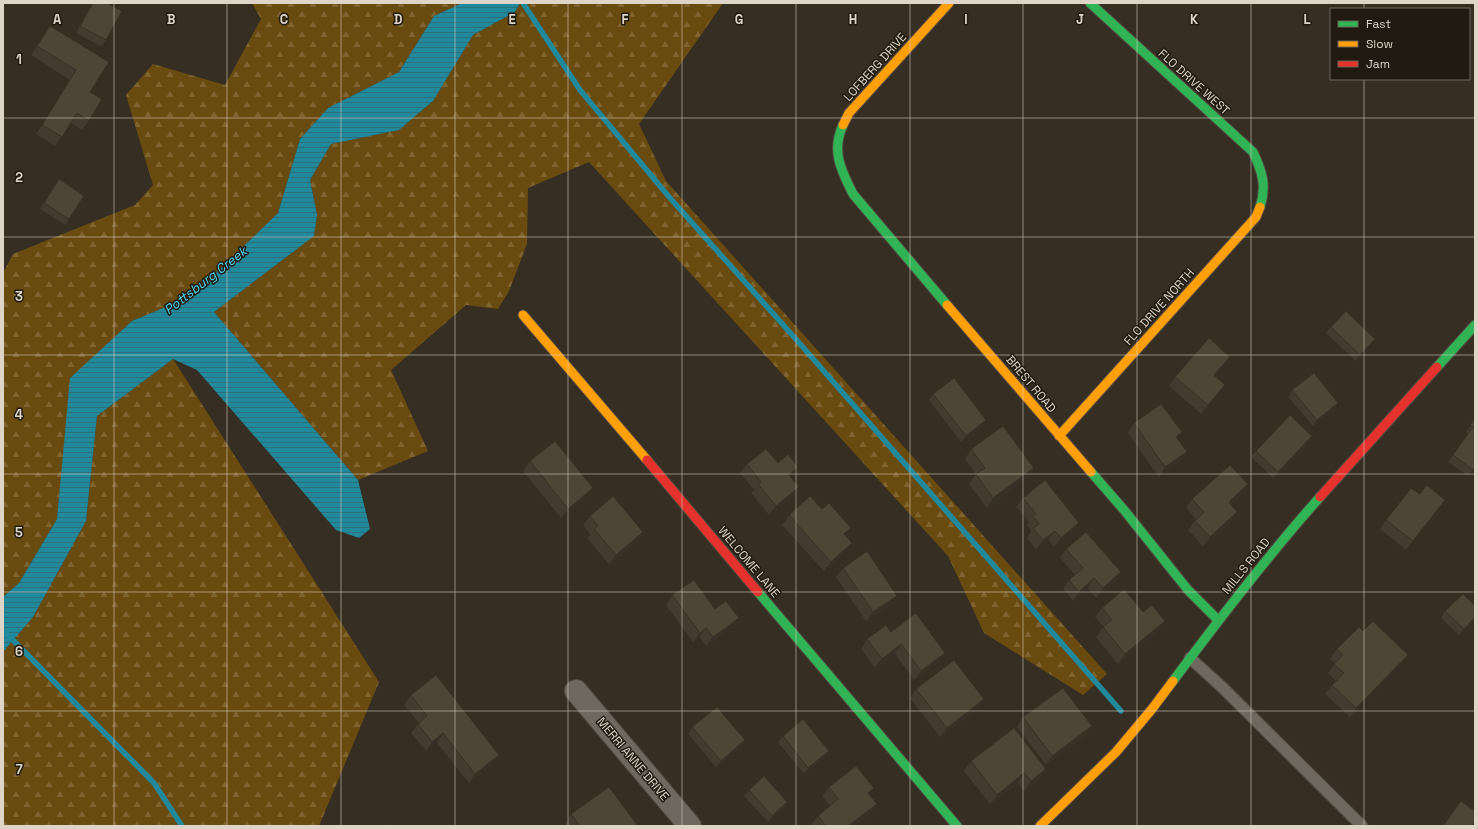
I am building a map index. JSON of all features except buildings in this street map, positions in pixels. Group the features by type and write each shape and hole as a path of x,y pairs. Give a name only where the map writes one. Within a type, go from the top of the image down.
{"street":[{"name":"LOFBERG DRIVE","path":"837,157 838,136 849,113 949,3"},
{"name":"FLO DRIVE WEST","path":"1090,3 1253,152 1262,170 1264,188"},
{"name":"BREST ROAD","path":"837,157 843,175 853,194 1124,510 1188,590 1218,620"},
{"name":"FLO DRIVE NORTH","path":"1059,436 1256,217 1262,204 1264,188"},
{"name":"WELCOME LANE","path":"524,314 957,826"},
{"name":"MILLS ROAD","path":"1040,826 1116,752 1152,709 1218,620 1294,526 1475,325"},
{"name":"MERRI ANNE DRIVE","path":"576,691 690,826"}],"lane":[{"path":"1190,658 1223,688 1362,826"}],"green space":[{"path":"252,3 462,3 434,16 399,72 328,108 300,139 278,213 192,296 132,321 71,378 57,519 19,583 3,597 3,273 13,254 135,205 153,185 126,95 153,64 225,85 261,19"},
{"path":"520,3 723,3 639,124 666,181 1107,674 1083,695 984,633 948,556 589,162 528,188 527,244 509,291 498,309 466,305 391,370 428,451 358,480 214,312 314,236 317,215 310,180 331,144 399,130 433,101 473,35 515,12"},
{"path":"173,359 379,682 319,826 3,826 3,652 33,617 86,521 97,416"}],"water":[{"path":"462,3 520,3 515,12 473,35 433,101 399,130 331,144 310,180 317,215 314,236 214,312 358,480 370,529 359,538 336,530 197,370 173,359 97,416 86,521 33,617 3,652 3,597 19,583 57,519 70,378 132,321 192,296 278,213 300,139 328,108 399,72 434,16"}],"waterway":[{"path":"523,3 580,90 670,198 794,337 1121,711"},
{"path":"3,630 154,783 182,826"}],"traffic: fast":[{"path":"1090,3 1253,152 1261,172 1263,185 1260,207"},
{"path":"843,125 839,134 839,160 853,194 947,305"},
{"path":"1437,367 1475,325"},
{"path":"1091,472 1124,510 1188,590 1218,620"},
{"path":"1173,681 1245,587 1320,497"},
{"path":"758,592 957,826"}],"traffic: slow":[{"path":"843,125 849,113 949,3"},
{"path":"1059,436 1256,217 1260,207"},
{"path":"947,305 1091,472"},
{"path":"523,315 647,460"},
{"path":"1040,826 1116,752 1173,681"}],"traffic: jam":[{"path":"1320,497 1437,367"},
{"path":"647,460 758,592"}],"water label":[{"name":"Pottsburg Creek","path":"205,280"}]}
